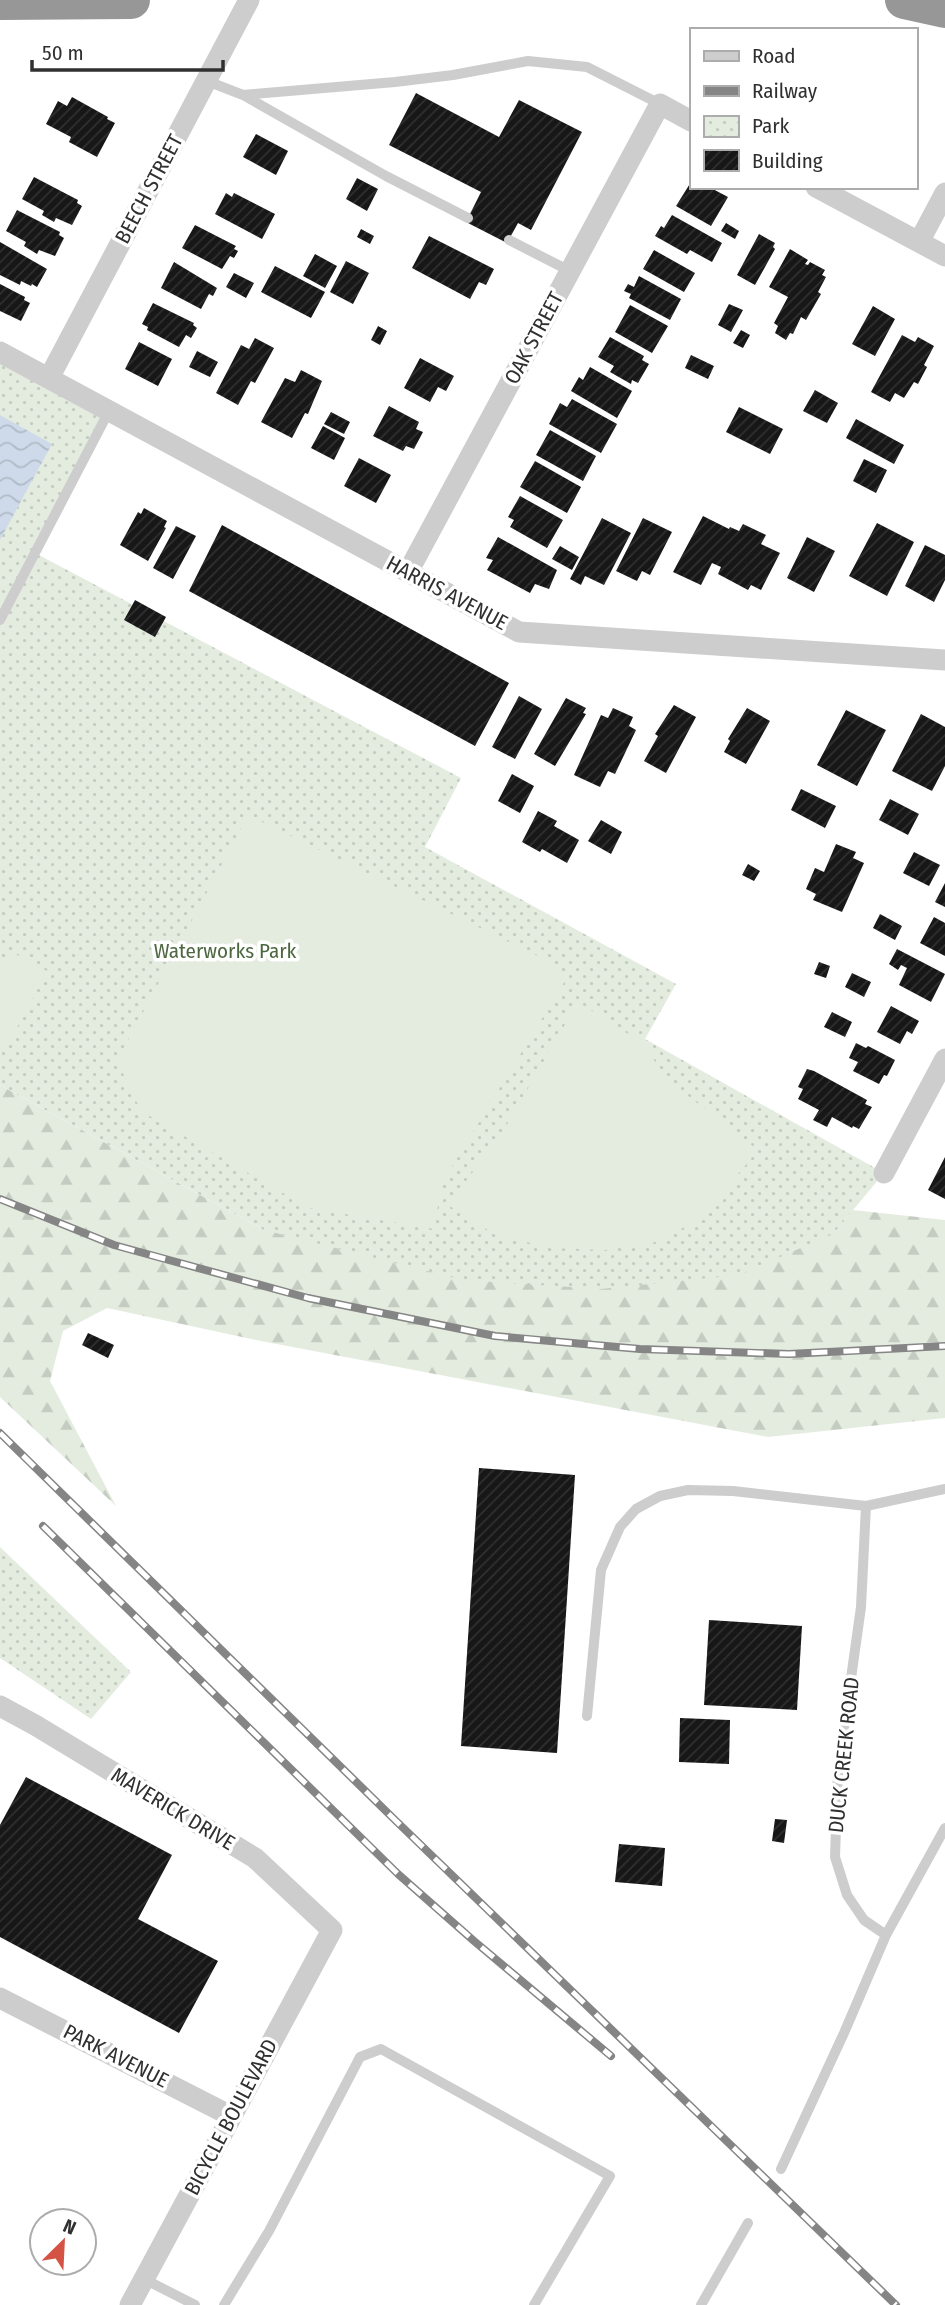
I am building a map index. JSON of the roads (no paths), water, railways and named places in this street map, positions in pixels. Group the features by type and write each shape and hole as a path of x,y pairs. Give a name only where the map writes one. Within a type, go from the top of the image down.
{"highway":[{"path":"0,1 131,0"},
{"path":"904,0 945,9"}],"street":[{"name":"BEECH STREET","path":"49,378 249,0"},
{"path":"660,104 690,120"},
{"name":"OAK STREET","path":"408,572 660,104"},
{"path":"820,189 945,256"},
{"path":"919,242 945,193"},
{"name":"HARRIS AVENUE","path":"0,352 519,632 945,660"},
{"path":"884,1173 945,1059"},
{"name":"MAVERICK DRIVE","path":"0,1706 255,1858 332,1930"},
{"name":"BICYCLE BOULEVARD","path":"130,2305 332,1930"},
{"name":"PARK AVENUE","path":"0,1998 231,2116"}],"lane":[{"path":"243,95 396,82 528,61 587,67 660,104"},
{"path":"206,81 243,95 386,176 468,218"},
{"path":"509,240 570,271"},
{"path":"0,620 109,411"},
{"path":"587,1716 601,1570 620,1527 636,1509 660,1496 688,1490 733,1491 866,1506 945,1489"},
{"name":"DUCK CREEK ROAD","path":"866,1506 860,1607 838,1771 835,1857 846,1895 864,1920 886,1935"},
{"path":"781,2169 886,1935 945,1828"},
{"path":"224,2305 269,2231 360,2057 381,2049 610,2176 534,2305"},
{"path":"701,2305 748,2223"},
{"path":"144,2279 194,2305"}],"water":[{"path":"0,415 52,444 0,540"}],"railway":[{"path":"0,1199 114,1245 308,1298 495,1336 640,1349 789,1354 945,1346"},
{"path":"0,1433 896,2305"},
{"path":"43,1526 398,1874 611,2056"}],"park label":[{"name":"Waterworks Park","path":"225,951"}]}
